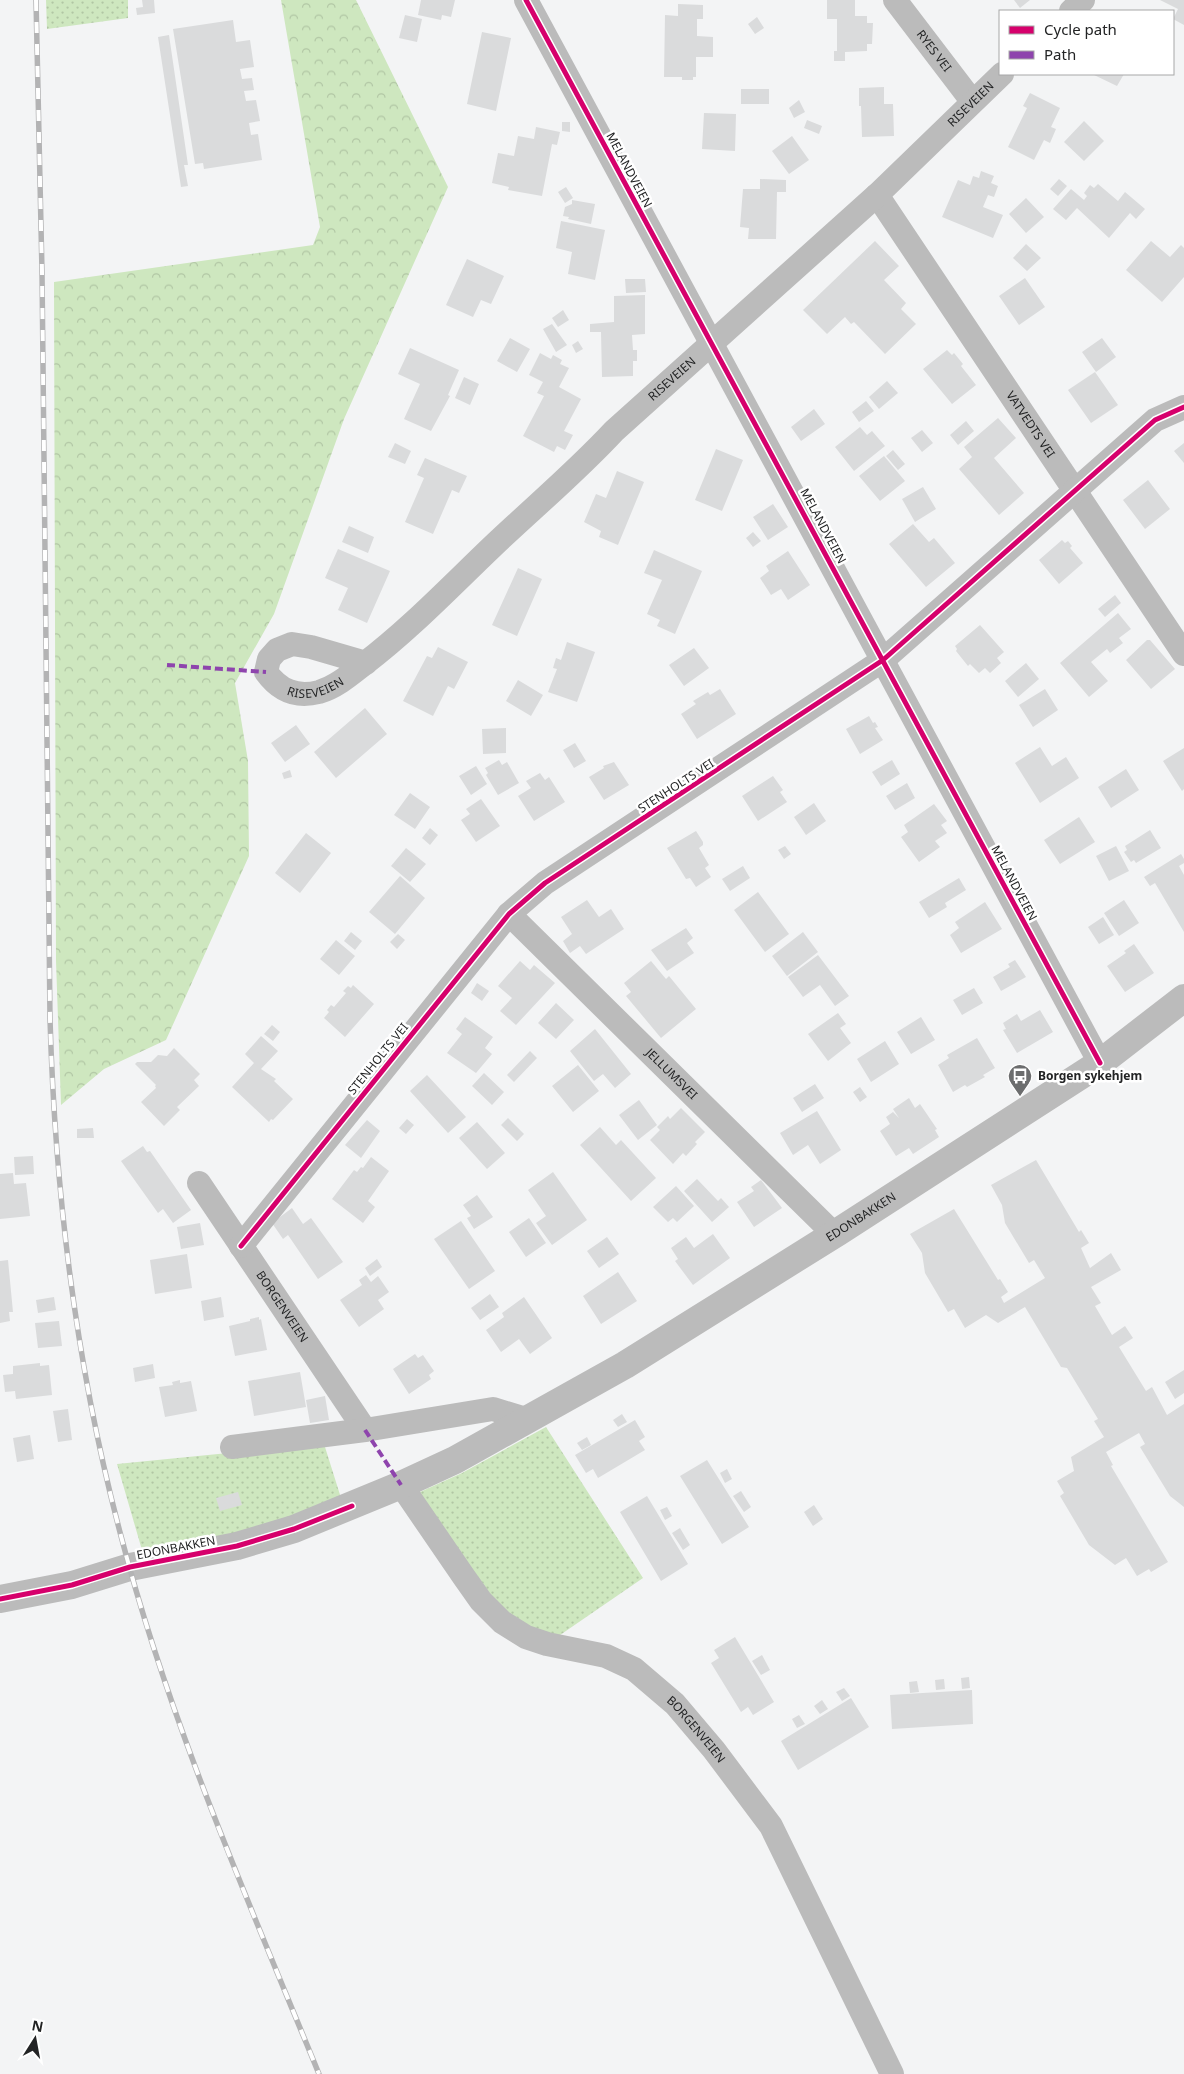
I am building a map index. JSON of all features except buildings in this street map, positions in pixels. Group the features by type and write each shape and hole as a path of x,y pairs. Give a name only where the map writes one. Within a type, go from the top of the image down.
{"street":[{"name":"MELANDVEIEN","path":"526,0 713,343 1100,1063"},
{"name":"RYES VEI","path":"895,0 972,101"},
{"path":"1072,10 1083,0"},
{"name":"RISEVEIEN","path":"366,663 425,612 529,511 587,460 614,431 877,195 1001,75"},
{"name":"VATVEDTS VEI","path":"877,195 1184,654"},
{"name":"STENHOLTS VEI","path":"241,1246 509,914 545,883 883,660 1076,492 1155,420 1184,408"},
{"name":"JELLUMSVEI","path":"509,914 834,1234"},
{"name":"EDONBAKKEN","path":"0,1599 72,1585 130,1567 237,1546 294,1529 401,1485 455,1460 625,1365 834,1234 1100,1063 1184,998"},
{"name":"BORGENVEIEN","path":"199,1182 365,1430"},
{"path":"232,1446 365,1430 493,1409 529,1420"},
{"name":"BORGENVEIEN","path":"401,1485 481,1601 502,1622 526,1637 548,1644 606,1656 634,1669 675,1704 714,1750 770,1826 892,2074"}],"green space":[{"path":"46,0 128,0 128,18 47,29"},
{"path":"281,0 356,0 448,187 344,419 274,614 235,683 248,761 249,856 166,1040 104,1069 61,1105 56,961 54,282 313,245 320,227"},
{"path":"546,1427 643,1578 547,1644 526,1637 409,1497 462,1473"},
{"path":"308,1445 325,1447 341,1498 264,1526 144,1557 117,1464"}],"railway":[{"path":"36,0 42,272 50,1019 57,1149 70,1279 80,1344 105,1472 140,1605 162,1673 211,1808 319,2074"}],"marked path":[{"path":"167,665 266,672"},
{"path":"365,1430 401,1485"}],"cycle path":[{"path":"526,0 1100,1063"},
{"path":"241,1246 509,914 545,883 883,660 1155,420 1184,407"},
{"path":"0,1599 72,1585 130,1567 237,1546 294,1529 352,1506"}],"place":[{"name":"Borgen sykehjem","path":"1020,1097"}]}
